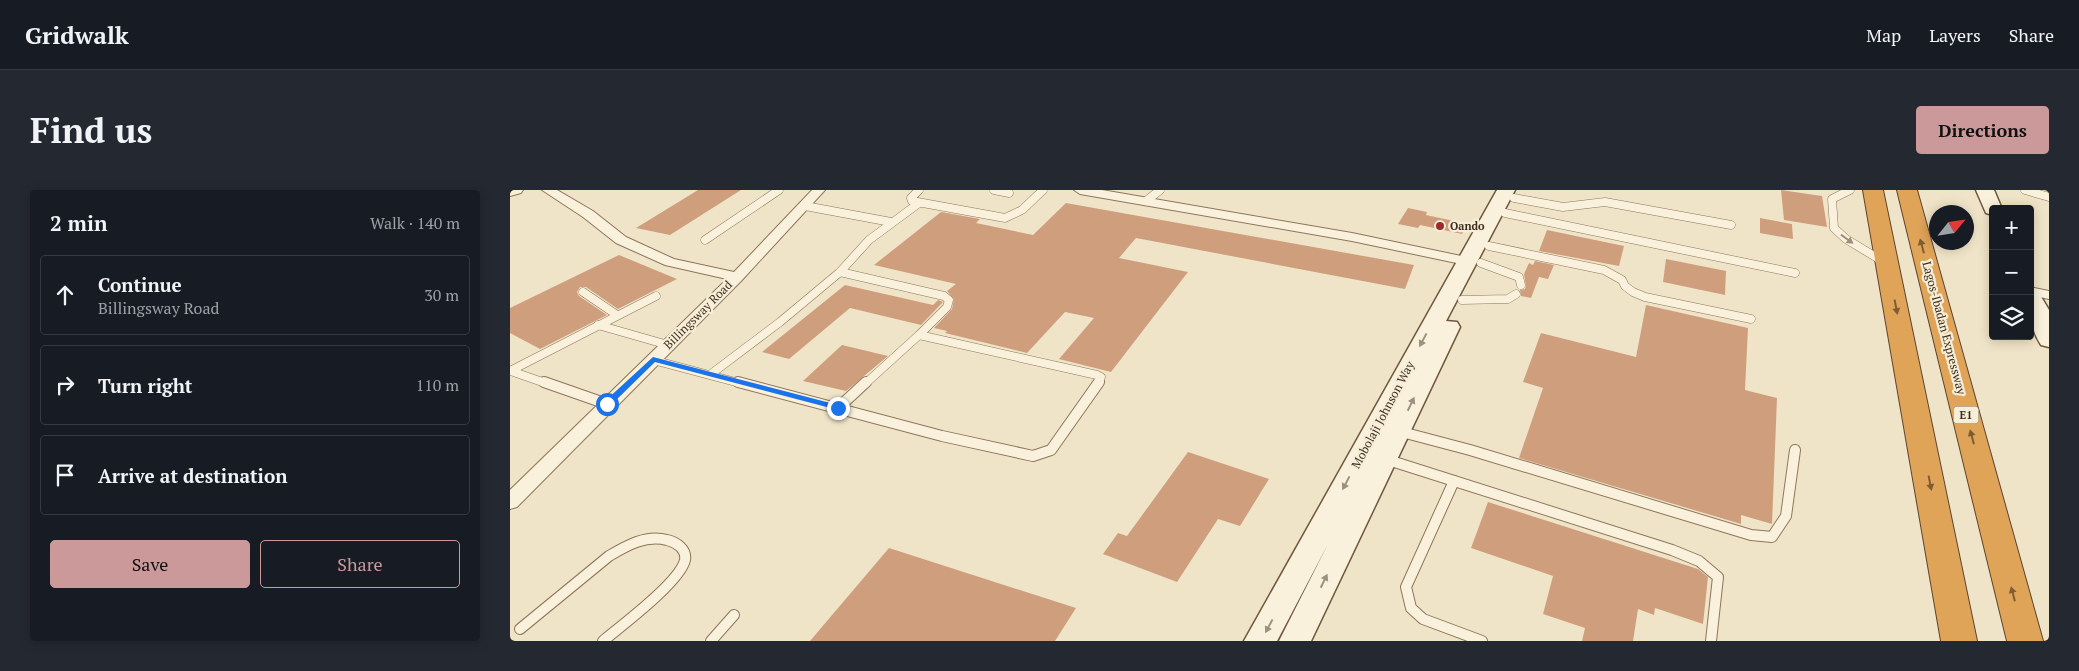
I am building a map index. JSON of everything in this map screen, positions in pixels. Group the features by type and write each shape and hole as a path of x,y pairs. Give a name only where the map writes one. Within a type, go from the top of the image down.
{"highway":[{"path":"1873,190 1959,641"},
{"name":"Lagos-Ibadan Expressway","path":"1906,190 2025,641"}],"street":[{"path":"510,192 517,190"},
{"path":"548,190 588,214 621,240 670,262 736,277"},
{"name":"Billingsway Road","path":"510,502 736,277 819,190"},
{"path":"1080,190 1352,237 1479,256"},
{"path":"1985,190 1991,205"},
{"name":"Mobolaji Johnson Way","path":"1260,641 1511,198"},
{"name":"Mobolaji Johnson Way","path":"1295,641 1462,300 1479,256"},
{"path":"2039,299 2049,340"}],"lane":[{"path":"705,240 779,190"},
{"path":"918,190 911,198 912,201 1005,218 1022,210 1043,190"},
{"path":"994,190 1009,193"},
{"path":"1146,201 1160,190"},
{"path":"1850,190 1832,199 1834,228 1846,239 1888,264"},
{"path":"2025,190 2049,197"},
{"path":"1511,198 1563,207 1605,202 1731,225"},
{"path":"1511,198 1795,273"},
{"path":"711,374 780,322 840,272 869,240 919,203"},
{"path":"805,206 891,222"},
{"path":"1479,256 1519,277 1521,285"},
{"path":"1479,256 1604,270 1622,280 1625,286 1633,292 1645,297 1751,320"},
{"path":"838,408 948,307 949,300 944,296 840,272"},
{"path":"583,292 617,315"},
{"path":"1462,300 1508,298 1516,294"},
{"path":"511,370 656,296"},
{"path":"598,325 668,345"},
{"path":"653,360 942,436 1033,456 1051,450 1101,380 1101,377 1097,375 919,335"},
{"path":"511,370 607,404"},
{"path":"1397,431 1470,450 1751,535 1772,537 1786,516 1794,450"},
{"path":"1384,458 1684,553 1702,562 1718,577 1711,641"},
{"path":"1454,481 1406,587 1411,608 1423,619 1482,641"},
{"path":"520,629 608,556 624,546 641,540 662,537 680,547 685,554 684,563 676,575 603,641"},
{"path":"711,641 734,615"}],"building":[{"path":"698,190 741,190 670,235 636,228"},
{"path":"1781,190 1822,196 1827,227 1784,220"},
{"path":"1066,203 1414,265 1405,289 1136,238 1119,258 1188,272 1111,372 1059,359 1094,318 1065,312 1027,353 945,333 947,331 934,328 952,309 954,299 947,291 956,284 874,265 941,212 980,219 976,223 1033,235"},
{"path":"1408,208 1427,212 1426,215 1468,224 1462,234 1420,225 1418,228 1398,224"},
{"path":"1760,218 1792,224 1793,239 1760,233"},
{"path":"1547,230 1624,246 1619,266 1539,251"},
{"path":"619,255 677,279 618,309 586,287 580,287 577,292 579,296 607,315 540,349 510,333 510,308"},
{"path":"1666,259 1726,271 1725,295 1663,282"},
{"path":"1535,261 1554,265 1548,279 1539,277 1531,298 1521,296 1520,290 1525,289 1526,286 1524,274 1529,263 1533,265"},
{"path":"845,285 933,305 938,300 943,302 921,325 850,308 789,359 762,352"},
{"path":"1646,305 1748,328 1745,390 1777,398 1772,524 1741,515 1741,524 1519,458 1543,388 1523,382 1541,333 1636,357"},
{"path":"842,345 888,356 846,391 803,381"},
{"path":"1188,452 1269,479 1240,526 1218,519 1177,582 1103,554 1118,533 1127,536"},
{"path":"1488,502 1698,569 1708,577 1703,624 1655,608 1654,615 1638,609 1633,641 1582,641 1585,628 1543,614 1553,576 1471,548"},
{"path":"889,548 1076,608 1055,641 810,641"}],"place":[{"name":"Oando","path":"1440,226"}],"route":[{"path":"607,404 653,360 838,408"}]}
